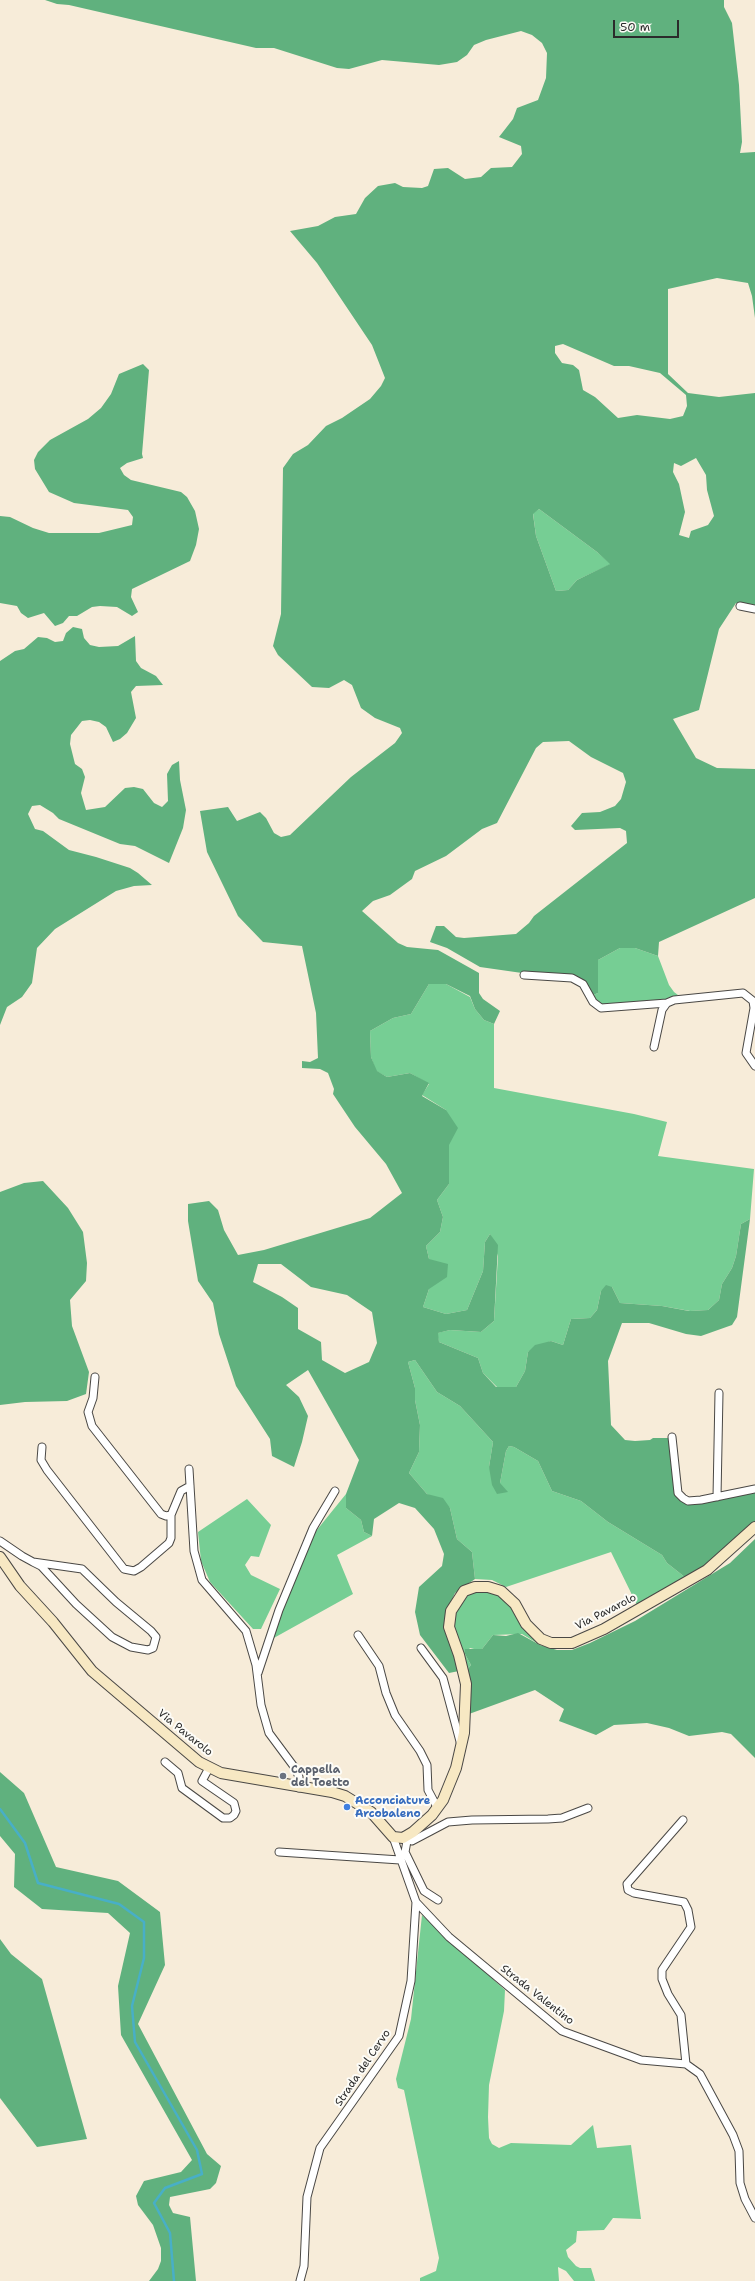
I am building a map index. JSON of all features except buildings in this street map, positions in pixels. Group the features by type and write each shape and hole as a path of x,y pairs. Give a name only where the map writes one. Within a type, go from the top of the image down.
{"street":[{"path":"740,606 755,609"},
{"path":"524,975 572,978 583,984 593,1002 601,1008 667,1003 674,1000 734,992 743,993 753,1001 754,1008 746,1053 755,1066"},
{"path":"654,1047 662,1010 667,1003"},
{"path":"95,1377 93,1398 88,1412 92,1426 161,1514 166,1516 171,1515"},
{"path":"717,1497 719,1393"},
{"path":"672,1437 678,1493 688,1501 755,1489"},
{"path":"42,1447 41,1460 47,1470 124,1569 134,1571 141,1567 169,1543 171,1538 171,1515 181,1492 190,1486"},
{"path":"189,1469 194,1551 202,1580 246,1631 257,1675 261,1705 269,1732 295,1768 299,1777 299,1788"},
{"path":"257,1675 279,1610 313,1528 335,1490"},
{"name":"Via Pavarolo","path":"0,1557 20,1586 53,1622 92,1671 209,1768 221,1773 299,1788 332,1792 360,1804 401,1839 413,1832 432,1815 443,1800 456,1768 464,1733 466,1684 459,1655 449,1627 451,1611 464,1592 475,1587 488,1587 501,1591 515,1604 526,1624 541,1639 551,1643 572,1643 604,1629 707,1570 755,1527"},
{"path":"0,1541 33,1562 41,1566 76,1604 112,1637 131,1647 148,1650 153,1648 156,1637 151,1631 116,1602 82,1569 33,1562"},
{"path":"358,1635 378,1666 386,1693 395,1714 420,1751 427,1765 428,1790 437,1807"},
{"path":"421,1648 443,1678 461,1747"},
{"path":"165,1762 178,1773 182,1788 222,1818 230,1818 235,1813 234,1803 202,1782 209,1768"},
{"path":"438,1900 424,1891 405,1852 401,1839 412,1841 448,1822 562,1818 588,1808"},
{"path":"682,1820 627,1884 628,1890 634,1893 684,1902 688,1910 691,1927 662,1970 664,1984 680,2015 686,2064 700,2074 733,2134 740,2151 740,2183 745,2199 755,2218"},
{"name":"Strada del Cervo","path":"300,2281 304,2266 307,2197 320,2148 399,2036 411,1981 416,1902 400,1860 401,1839"},
{"path":"279,1852 400,1860"},
{"name":"Strada Valentino","path":"416,1902 449,1936 562,2031 642,2060 686,2064"}],"green space":[{"path":"45,0 724,0 724,7 732,23 739,85 742,142 740,153 755,152 755,318 752,296 748,283 717,278 668,289 668,374 688,393 719,397 755,393 755,605 736,603 719,629 699,710 673,719 696,758 717,768 755,769 755,898 659,942 658,956 635,948 620,948 598,960 598,993 593,995 585,982 480,967 447,948 430,942 436,926 444,926 456,937 464,938 516,934 529,923 534,916 627,843 626,831 620,828 575,830 571,826 582,813 600,812 615,806 621,799 626,782 623,773 591,757 569,741 543,742 536,748 497,823 482,829 446,856 415,871 412,879 390,895 373,901 362,911 398,943 407,947 438,950 479,973 479,993 483,999 500,1011 494,1024 484,1020 475,1009 470,996 446,984 429,984 411,1014 393,1018 370,1031 371,1057 377,1071 387,1077 410,1073 429,1083 422,1096 446,1110 458,1128 449,1145 449,1184 437,1200 443,1217 440,1232 426,1246 429,1259 448,1264 447,1277 429,1289 423,1307 446,1314 467,1310 483,1271 485,1242 490,1234 498,1245 494,1321 481,1332 450,1330 438,1333 439,1342 478,1358 483,1373 496,1387 516,1387 525,1371 528,1352 535,1345 551,1341 563,1345 571,1319 590,1318 597,1310 601,1291 606,1285 612,1287 620,1303 662,1306 689,1311 708,1310 719,1300 722,1284 732,1268 736,1256 741,1224 750,1219 737,1317 732,1325 701,1336 686,1334 649,1323 622,1323 608,1361 611,1425 625,1440 635,1441 650,1440 653,1438 670,1438 681,1500 755,1492 755,1522 707,1566 686,1578 667,1563 662,1555 608,1522 581,1501 552,1491 538,1461 514,1447 509,1446 506,1451 500,1483 508,1492 497,1494 492,1485 489,1467 493,1442 460,1406 437,1392 415,1360 408,1362 415,1388 415,1400 420,1425 419,1452 409,1473 427,1494 443,1498 450,1508 457,1539 472,1552 475,1579 455,1593 447,1610 459,1671 449,1673 420,1635 415,1612 419,1587 442,1566 444,1554 434,1529 415,1508 399,1503 374,1519 372,1536 364,1532 361,1520 346,1508 346,1494 359,1460 308,1370 286,1385 299,1397 308,1416 294,1467 272,1456 270,1439 236,1386 219,1334 213,1303 198,1281 188,1221 188,1204 209,1201 218,1210 224,1230 238,1255 264,1250 370,1218 402,1193 386,1164 355,1127 333,1094 334,1089 328,1073 320,1069 302,1068 302,1061 310,1062 318,1058 316,1013 302,946 263,942 238,916 207,852 200,811 228,807 237,821 260,812 266,818 274,833 281,837 290,835 351,777 395,743 402,733 400,728 375,718 361,708 352,685 344,680 329,688 312,687 278,655 273,646 281,614 283,468 293,454 308,445 326,426 342,418 370,399 381,386 385,378 372,345 317,263 290,231 318,226 335,217 356,214 365,198 378,186 395,183 403,187 422,188 428,186 434,169 448,168 465,179 481,177 491,168 512,167 522,154 521,146 499,137 513,119 517,108 538,100 546,78 547,53 542,43 532,35 521,31 486,40 474,45 467,55 457,62 439,65 382,60 349,69 337,68 274,48 256,48 69,5 57,4","holes":["563,344 614,366 629,366 660,373 686,395 687,406 683,416 670,419 637,415 618,418 595,397 583,390 579,370 573,365 562,363 555,353 555,346","696,458 706,475 707,490 714,516 708,525 691,531 689,538 679,535 685,512 679,484 673,472 674,463 681,466","539,509 597,552 610,564 577,580 568,590 556,591 536,536 533,514","258,1264 281,1264 311,1287 347,1295 372,1312 377,1343 369,1362 345,1373 322,1360 321,1342 298,1329 298,1308 282,1297 253,1282"]},
{"path":"143,364 149,370 142,454 143,458 127,463 120,468 124,475 131,480 181,492 187,497 195,511 199,529 196,545 190,561 132,589 131,597 138,612 132,616 117,607 100,606 92,607 77,616 69,616 63,623 55,626 44,613 28,618 21,613 17,606 0,603 0,516 10,517 33,528 49,533 99,533 132,525 133,517 128,510 74,503 49,492 35,469 34,460 38,452 50,440 88,419 101,408 111,394 119,374"},
{"path":"539,509 611,564 577,580 568,590 556,591 536,536 533,513"},
{"path":"73,627 82,629 84,638 90,645 99,647 118,646 135,636 136,661 141,668 156,676 163,685 136,686 131,692 136,718 127,733 120,739 113,742 106,727 99,722 90,720 82,721 71,735 70,744 75,764 82,769 85,777 81,793 86,810 105,807 125,788 134,787 143,789 154,803 162,807 168,801 167,774 172,765 179,761 180,780 186,810 183,828 169,863 135,846 120,844 59,819 53,813 40,805 32,806 28,814 35,829 43,831 69,850 130,868 152,885 134,886 116,891 55,929 37,948 32,983 22,997 7,1007 0,1025 0,661 15,651 24,649 38,637 47,638 55,642 63,641 66,633"},
{"path":"620,948 635,948 658,956 669,985 678,995 667,1000 603,1005 596,1000 593,995 598,993 598,960"},
{"path":"429,984 446,984 470,997 475,1009 484,1020 494,1024 494,1088 634,1114 667,1122 658,1156 754,1169 750,1219 741,1224 736,1256 732,1268 722,1284 719,1300 708,1310 690,1311 662,1306 620,1303 612,1287 601,1291 597,1310 590,1318 571,1319 563,1345 551,1341 528,1352 525,1371 516,1387 497,1387 483,1373 478,1358 439,1342 437,1333 450,1330 481,1332 494,1321 498,1256 490,1234 485,1242 483,1271 467,1310 446,1314 423,1307 429,1289 429,1259 426,1246 440,1232 443,1217 437,1200 449,1184 446,1110 422,1095 429,1084 410,1073 387,1077 376,1071 371,1057 370,1031 393,1018 411,1014"},
{"path":"43,1181 68,1208 83,1232 87,1263 86,1281 70,1300 72,1326 89,1372 86,1394 67,1401 25,1402 0,1405 0,1192 24,1183"},
{"path":"415,1360 437,1392 460,1406 493,1442 489,1467 500,1483 506,1451 509,1446 514,1447 538,1461 552,1491 581,1501 608,1522 662,1555 667,1563 686,1578 637,1605 611,1552 506,1587 492,1580 475,1579 472,1552 457,1539 450,1508 427,1494 409,1473 419,1452 420,1425 415,1400 415,1388 408,1362"},
{"path":"346,1494 346,1508 361,1520 364,1532 372,1536 337,1555 353,1594 272,1639 281,1610 312,1536"},
{"path":"247,1499 271,1525 259,1557 251,1556 245,1565 251,1575 280,1589 261,1629 253,1629 210,1582 201,1561 198,1532"},
{"path":"755,1539 755,1758 731,1734 722,1732 689,1736 669,1728 647,1723 614,1725 596,1735 559,1721 564,1709 535,1690 469,1714 467,1670 471,1665 465,1654 465,1649 482,1649 493,1635 506,1636 518,1633 540,1645 557,1650 572,1650 635,1621 730,1563"},
{"path":"475,1590 500,1593 541,1642 540,1645 522,1634 493,1635 482,1649 478,1650 470,1648 465,1654 471,1665 467,1670 452,1627 453,1612 465,1594"},
{"path":"0,1772 24,1793 56,1867 118,1881 160,1912 165,1965 138,2024 207,2154 221,2166 216,2183 210,2189 170,2197 169,2205 173,2213 190,2217 196,2281 149,2281 158,2269 161,2261 161,2248 153,2225 138,2205 136,2196 144,2181 181,2172 192,2160 121,2035 118,1986 130,1933 108,1913 42,1909 14,1887 15,1854 0,1836"},
{"path":"422,1915 505,1990 504,2011 489,2085 489,2138 492,2144 499,2148 511,2143 571,2145 593,2125 597,2148 631,2145 641,2219 613,2218 604,2230 577,2231 576,2242 566,2250 568,2257 576,2266 580,2268 591,2268 595,2281 574,2281 566,2271 558,2267 559,2281 420,2281 420,2278 436,2271 439,2258 404,2090 398,2088 396,2079 411,2019"},
{"path":"0,1939 11,1954 42,1979 87,2139 37,2147 0,2098"}],"waterway":[{"path":"0,1809 25,1843 38,1883 119,1904 144,1922 144,1958 132,2006 135,2042 197,2150 202,2174 165,2188 154,2203 170,2233 174,2281"}],"place":[{"name":"Cappella del Toetto","path":"283,1776"},
{"name":"Acconciature Arcobaleno","path":"347,1807"}]}
